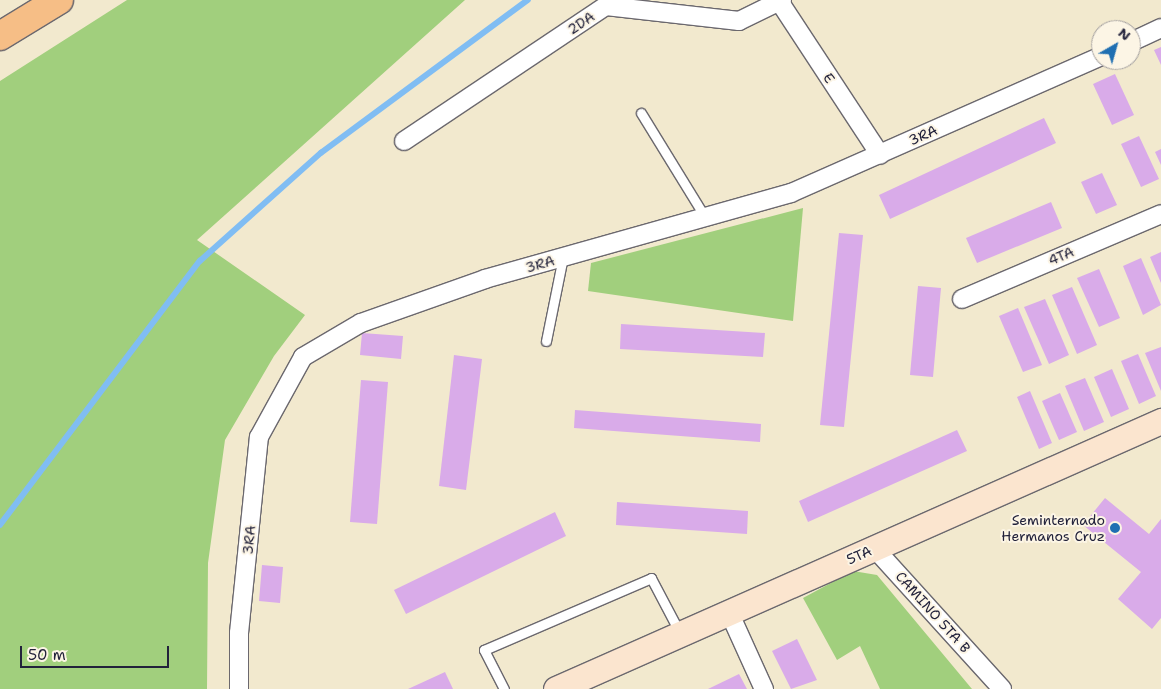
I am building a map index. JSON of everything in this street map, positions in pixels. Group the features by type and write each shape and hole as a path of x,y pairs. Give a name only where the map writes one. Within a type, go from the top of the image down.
{"main road":[{"path":"0,36 59,0"}],"street":[{"name":"2DA","path":"404,141 606,6 739,21 781,1"},
{"name":"E","path":"781,1 880,155"},
{"path":"1141,37 1161,28"},
{"name":"3RA","path":"239,689 239,633 259,438 303,357 361,323 563,257 791,193 1091,60"},
{"name":"4TA","path":"962,298 1161,214"},
{"name":"5TA","path":"556,689 1161,421"},
{"name":"CAMINO 5TA B","path":"857,556 877,551 1002,689"},
{"path":"729,612 764,689"}],"lane":[{"path":"642,113 705,217"},
{"path":"546,341 563,257"},
{"path":"504,689 484,650 651,578 681,634"}],"green space":[{"path":"127,0 465,0 197,240 305,315 274,356 225,440 208,563 207,689 0,689 0,81"},
{"path":"803,208 793,321 588,291 591,263"},
{"path":"853,571 877,575 972,689 880,689 860,646 837,660 803,598"}],"building":[{"path":"1161,47 1161,65 1154,50"},
{"path":"1115,74 1134,115 1112,125 1093,84"},
{"path":"1044,118 1056,143 890,219 879,195"},
{"path":"1139,136 1159,179 1141,187 1121,144"},
{"path":"1161,149 1161,165 1155,152"},
{"path":"1102,173 1117,205 1096,214 1081,182"},
{"path":"1051,202 1062,228 977,263 966,238"},
{"path":"839,233 863,235 844,427 820,425"},
{"path":"1161,252 1161,283 1150,257"},
{"path":"1141,258 1161,305 1143,315 1123,266"},
{"path":"1099,269 1120,318 1099,327 1077,278"},
{"path":"918,286 941,288 933,377 910,375"},
{"path":"1072,287 1097,345 1077,354 1052,295"},
{"path":"1045,299 1069,355 1049,364 1024,307"},
{"path":"1018,308 1042,365 1023,372 999,316"},
{"path":"621,324 765,333 763,357 620,349"},
{"path":"362,333 403,336 401,359 360,355"},
{"path":"1161,347 1161,391 1145,353"},
{"path":"1138,354 1156,396 1139,404 1121,361"},
{"path":"454,355 482,359 466,490 439,486"},
{"path":"1112,369 1129,409 1111,417 1094,377"},
{"path":"1085,378 1104,422 1084,431 1065,386"},
{"path":"361,380 388,382 377,524 350,522"},
{"path":"1030,391 1052,443 1039,449 1017,397"},
{"path":"1060,393 1077,432 1059,440 1042,401"},
{"path":"575,410 761,424 760,442 574,428"},
{"path":"957,430 967,451 808,522 799,501"},
{"path":"1105,498 1149,534 1161,519 1161,618 1152,629 1118,599 1141,572 1083,525"},
{"path":"617,502 748,511 747,534 616,525"},
{"path":"555,512 566,536 406,614 394,590"},
{"path":"262,565 283,567 280,603 259,601"},
{"path":"797,639 817,680 791,689 772,651"},
{"path":"445,672 453,689 408,689"},
{"path":"739,674 747,689 708,689"}],"waterway":[{"path":"0,525 200,261 321,153 528,0"}],"place":[{"name":"Seminternado Hermanos Cruz","path":"1115,528"}]}
